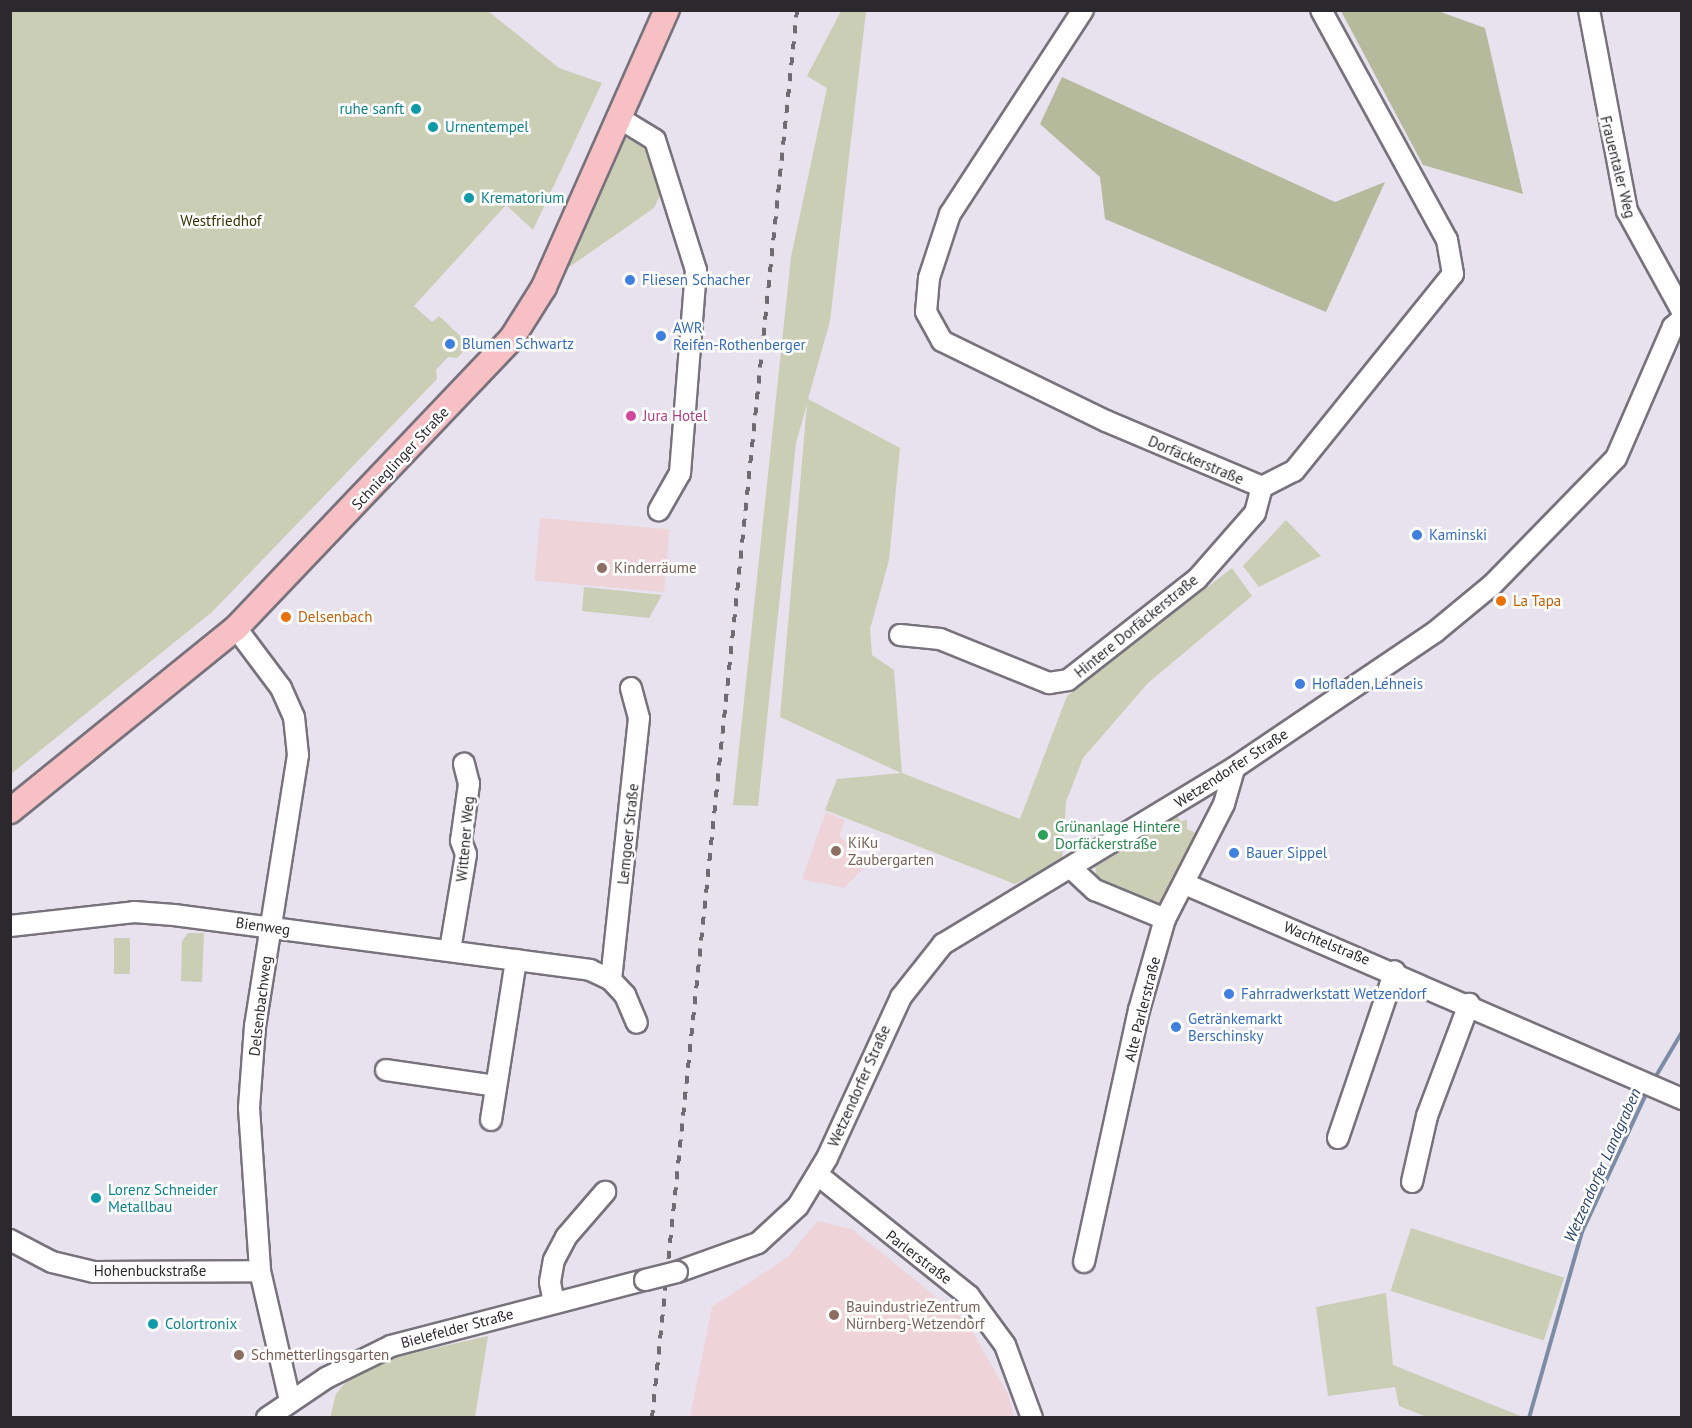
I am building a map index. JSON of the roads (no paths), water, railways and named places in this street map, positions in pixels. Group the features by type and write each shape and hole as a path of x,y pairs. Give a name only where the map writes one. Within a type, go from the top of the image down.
{"main road":[{"name":"Schnieglinger Straße","path":"10,812 236,628 512,338 544,287 667,10"}],"street":[{"name":"Dorfäckerstraße","path":"1083,10 950,214 928,278 926,312 942,341 1106,421 1262,487 1294,471 1453,274 1447,240 1321,10"},
{"name":"Frauentaler Weg","path":"1589,10 1627,211 1682,311"},
{"path":"619,118 655,140 696,270 680,473 659,510"},
{"name":"Wetzendorfer Straße","path":"592,1294 677,1272 758,1243 789,1216 818,1175 892,1014 918,970 955,934 1071,868 1234,768 1448,623 1571,509 1616,458 1673,327 1682,319"},
{"name":"Hintere Dorfäckerstraße","path":"900,635 940,639 1049,683 1068,680 1197,579 1255,513 1262,487"},
{"name":"Delsenbachweg","path":"236,628 281,688 294,717 298,755 270,927 249,1108 260,1271 290,1401"},
{"name":"Lemgoer Straße","path":"611,980 639,718 631,688"},
{"name":"Wittener Weg","path":"450,950 466,854 461,841 469,784 464,764"},
{"name":"Alte Parlerstraße","path":"1084,1262 1139,1010 1165,919 1185,884 1229,793 1234,768"},
{"path":"1071,868 1095,890 1165,919"},
{"name":"Wachtelstraße","path":"1185,884 1395,971 1649,1087 1682,1099"},
{"name":"Bienweg","path":"10,926 134,912 450,950 590,970 611,980"},
{"path":"491,1120 516,960"},
{"path":"1338,1138 1395,971"},
{"path":"611,980 625,995 637,1023"},
{"path":"1412,1182 1427,1116 1469,1004"},
{"path":"386,1070 496,1086"},
{"name":"Parlerstraße","path":"818,1175 969,1296 1005,1345 1032,1418"},
{"path":"554,1303 550,1282 554,1260 566,1236 605,1192"},
{"name":"Hohenbuckstraße","path":"10,1240 52,1262 94,1272 260,1271"},
{"name":"Bielefelder Straße","path":"267,1418 290,1401 391,1346 592,1294"}],"waterway":[{"name":"Wetzendorfer Landgraben","path":"1653,1081 1682,1032"},
{"name":"Wetzendorfer Landgraben","path":"1529,1418 1582,1232 1648,1090"}],"railway":[{"path":"652,1418 797,10"}],"place":[{"name":"ruhe sanft","path":"416,109"},
{"name":"Urnentempel","path":"433,127"},
{"name":"Krematorium","path":"469,198"},
{"name":"Fliesen Schacher","path":"630,280"},
{"name":"AWR Reifen-Rothenberger","path":"661,336"},
{"name":"Blumen Schwartz","path":"450,344"},
{"name":"Jura Hotel","path":"631,416"},
{"name":"Kaminski","path":"1417,535"},
{"name":"Kinderräume","path":"602,568"},
{"name":"La Tapa","path":"1501,601"},
{"name":"Delsenbach","path":"286,617"},
{"name":"Hofladen Lehneis","path":"1300,684"},
{"name":"Grünanlage Hintere Dorfäckerstraße","path":"1043,835"},
{"name":"KiKu Zaubergarten","path":"836,851"},
{"name":"Bauer Sippel","path":"1234,853"},
{"name":"Fahrradwerkstatt Wetzendorf","path":"1229,994"},
{"name":"Getränkemarkt Berschinsky","path":"1176,1027"},
{"name":"Lorenz Schneider Metallbau","path":"96,1198"},
{"name":"BauindustrieZentrum Nürnberg-Wetzendorf","path":"834,1315"},
{"name":"Colortronix","path":"153,1324"},
{"name":"Schmetterlingsgarten","path":"239,1355"}],"park label":[{"name":"Westfriedhof","path":"221,221"}]}
